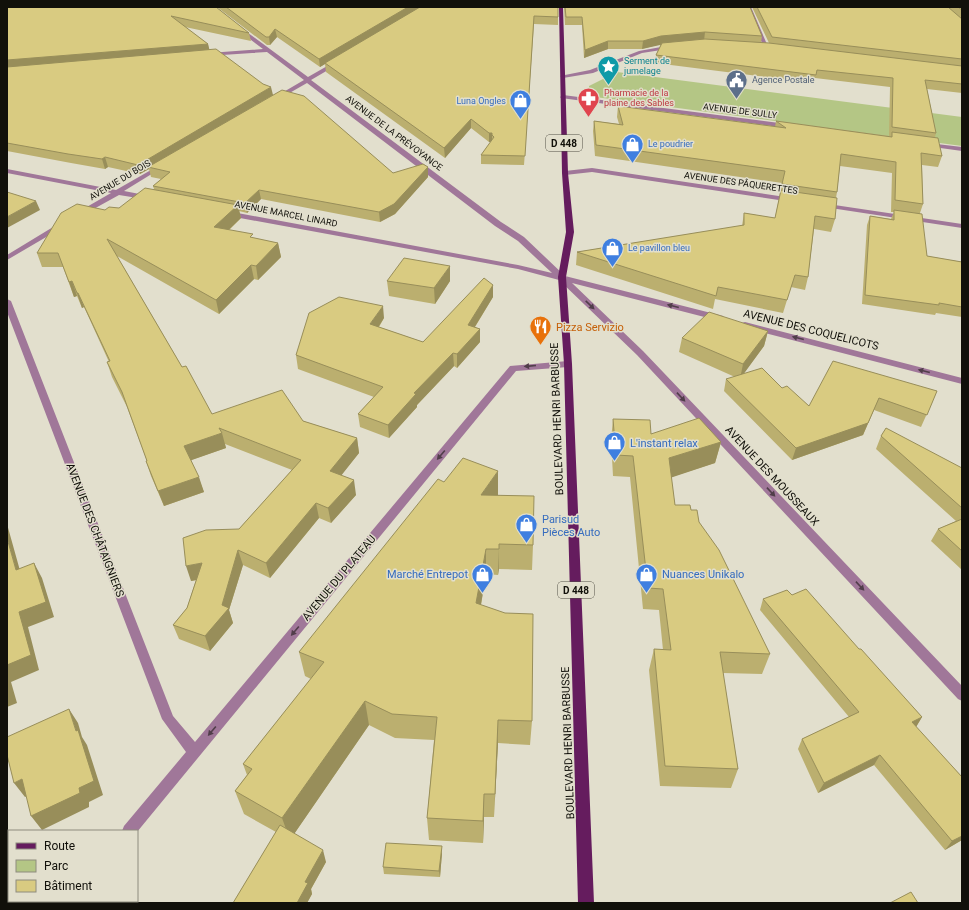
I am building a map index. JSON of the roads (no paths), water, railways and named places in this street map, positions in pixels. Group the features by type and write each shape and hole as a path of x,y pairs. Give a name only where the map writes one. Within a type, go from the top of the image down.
{"main road":[{"name":"BOULEVARD HENRI BARBUSSE","path":"561,7 565,173 570,232 562,278 568,364 586,903"}],"street":[{"path":"749,7 767,48"},
{"name":"AVENUE DE LA PRÉVOYANCE","path":"236,26 498,224 521,239 562,278"},
{"path":"563,76 591,72 641,52 678,46"},
{"path":"760,48 775,49"},
{"path":"204,55 267,50"},
{"path":"274,100 342,59"},
{"name":"AVENUE DE SULLY","path":"563,97 798,128"},
{"path":"923,144 962,149"},
{"name":"AVENUE DU BOIS","path":"72,219 165,164"},
{"name":"AVENUE DES PÂQUERETTES","path":"565,173 592,170 797,201"},
{"path":"7,171 159,200"},
{"path":"812,203 962,226"},
{"name":"AVENUE MARCEL LINARD","path":"221,212 518,267 562,278"},
{"path":"7,258 65,223"},
{"name":"AVENUE DES COQUELICOTS","path":"562,278 962,381"},
{"name":"AVENUE DES MOUSSEAUX","path":"562,278 640,353 962,695"},
{"name":"AVENUE DES CHÂTAIGNIERS","path":"7,300 168,719 195,752"},
{"name":"AVENUE DU PLATEAU","path":"130,830 513,368 568,364"}],"place":[{"name":"Serment de jumelage","path":"609,86"},
{"name":"Agence Postale","path":"737,100"},
{"name":"Pharmacie de la plaine des Sables","path":"588,118"},
{"name":"Luna Ongles","path":"521,120"},
{"name":"Le poudrier","path":"632,164"},
{"name":"Le pavillon bleu","path":"613,268"},
{"name":"Pizza Servizio","path":"541,346"},
{"name":"L'instant relax","path":"614,462"},
{"name":"Parisud Pièces Auto","path":"527,544"},
{"name":"Marché Entrepot","path":"483,594"},
{"name":"Nuances Unikalo","path":"646,594"}]}
